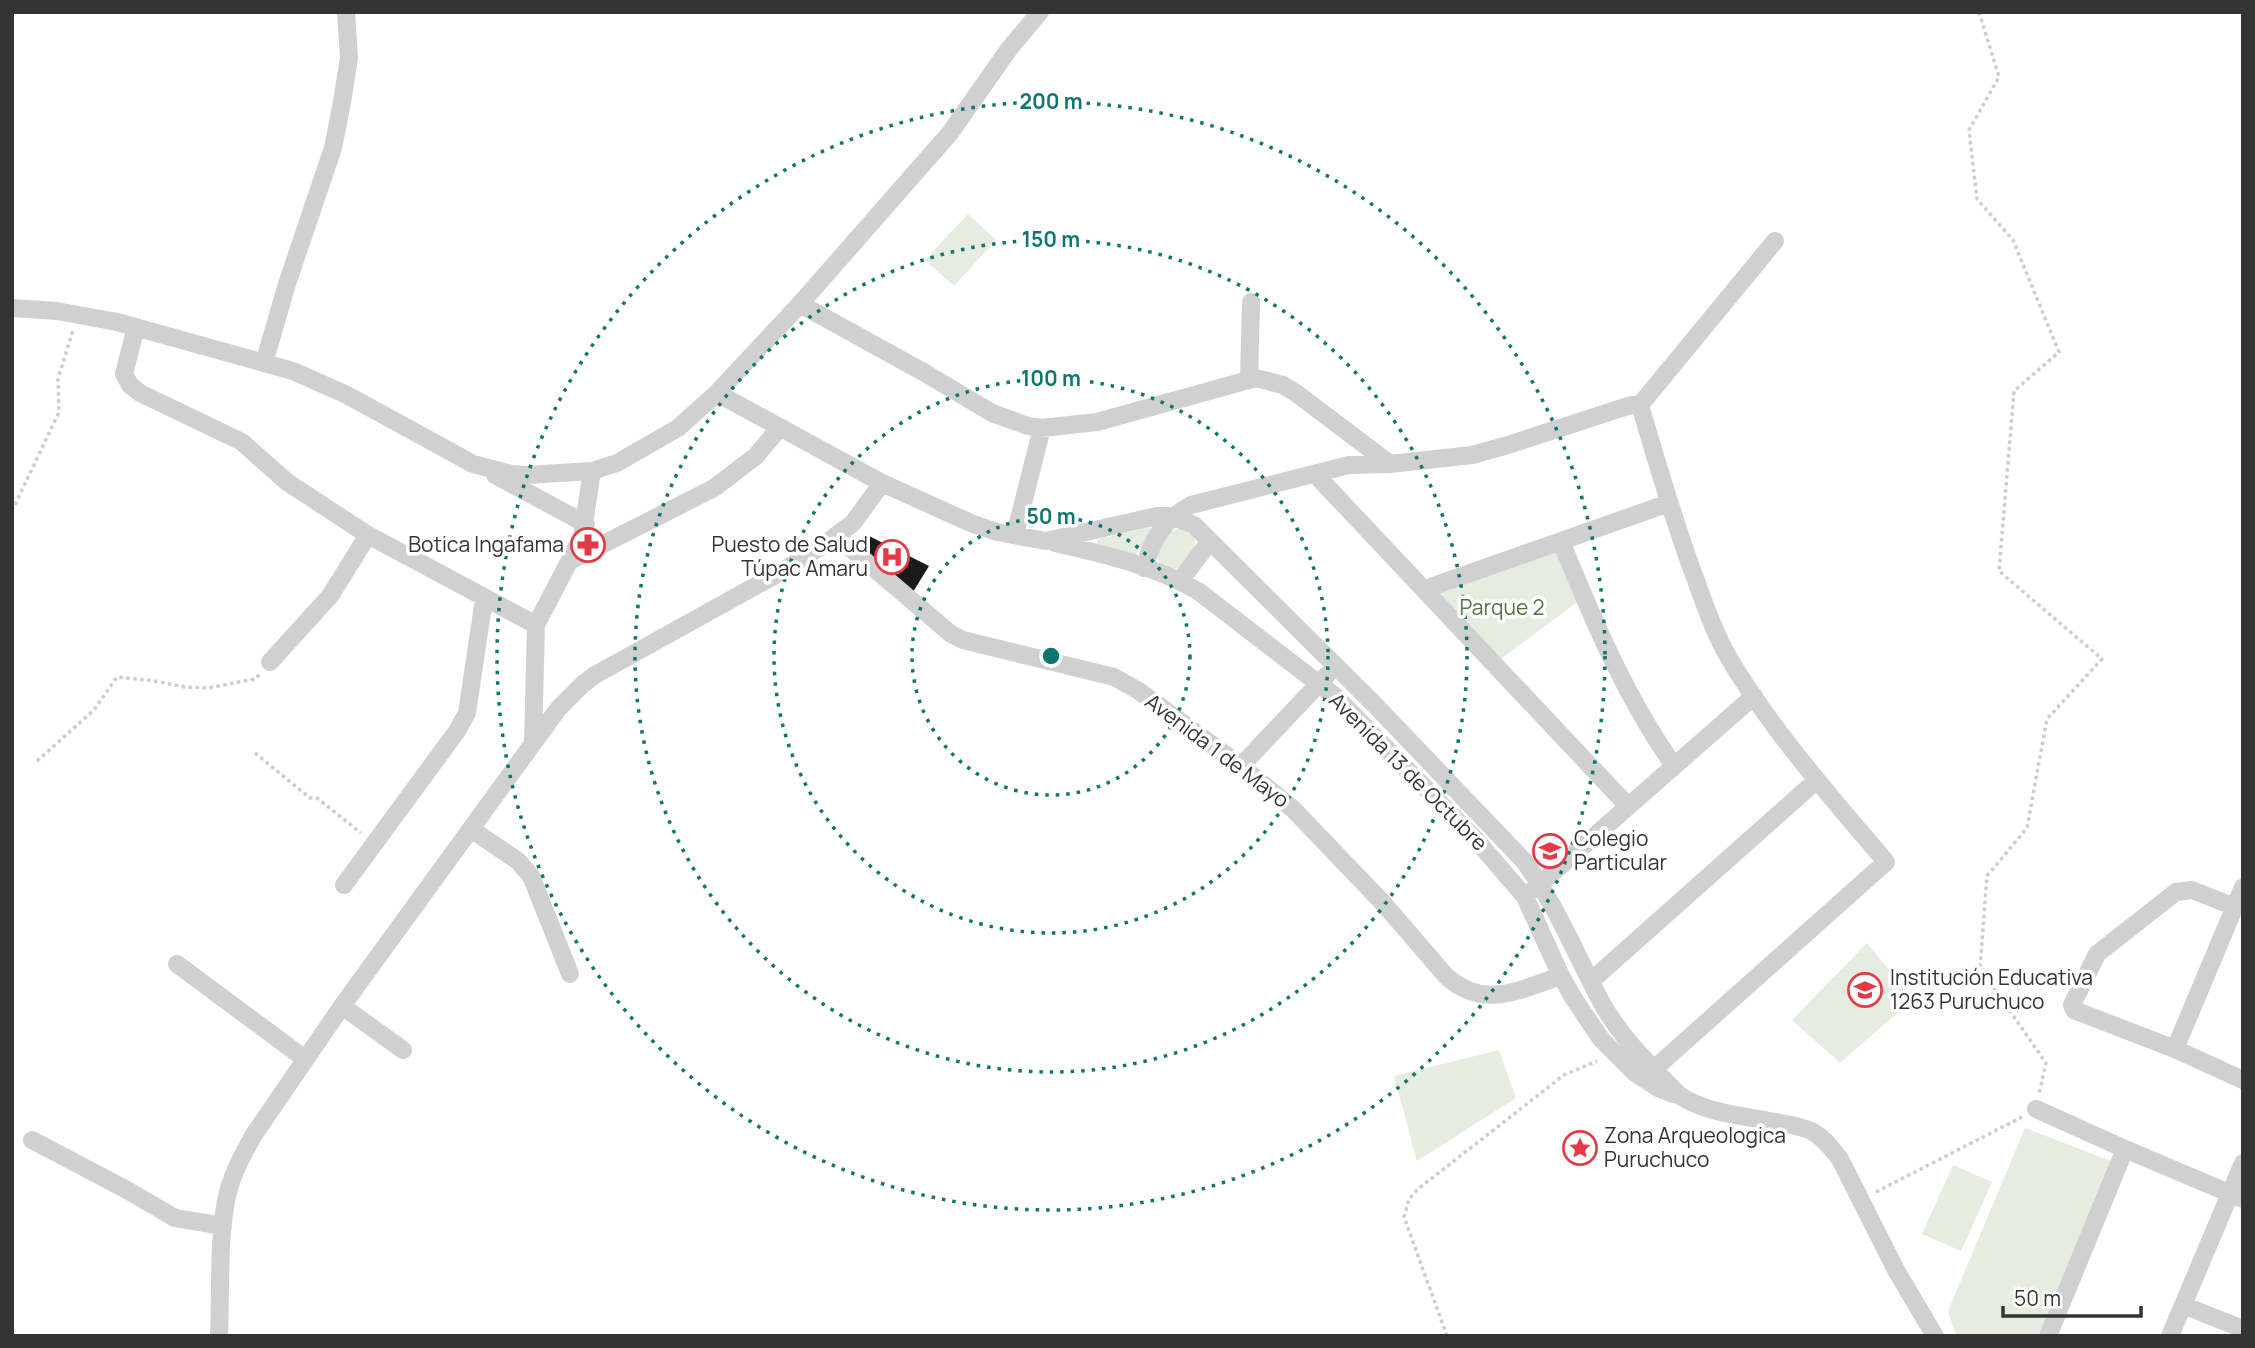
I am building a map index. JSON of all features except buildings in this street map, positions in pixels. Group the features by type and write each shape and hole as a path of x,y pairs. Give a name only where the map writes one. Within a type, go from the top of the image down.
{"street":[{"path":"264,363 332,149 349,58 346,12"},
{"path":"473,464 527,475 592,471 617,463 660,440 696,413 800,304 950,132 1009,49 1040,12"},
{"path":"1640,405 1775,241"},
{"path":"1250,379 1251,302"},
{"path":"800,304 992,413 1028,426 1042,428 1097,422 1250,379 1269,380 1296,393 1390,464"},
{"path":"12,308 77,314 136,327 293,371 347,395 586,524"},
{"path":"136,327 124,374 140,393 242,442 287,482 368,534 536,625"},
{"name":"Avenida 13 de Octubre","path":"717,393 882,483 973,524 997,532 1096,552 1180,581 1198,591 1319,683 1356,717 1477,841 1525,897 1561,976 1588,1020 1635,1073 1658,1088 1686,1100 1719,1111 1812,1131 1829,1144 1840,1159 1897,1272 1935,1336"},
{"path":"1144,568 1149,552 1172,516 1191,505 1349,465 1390,464 1472,455 1631,405 1640,405"},
{"path":"1640,405 1669,503 1714,628 1730,659 1816,780 1886,862 1654,1069"},
{"path":"572,560 714,488 756,456 780,427"},
{"path":"1015,535 1042,428"},
{"path":"533,743 536,625 572,560 586,524 592,471"},
{"path":"1315,474 1628,806"},
{"path":"219,1336 226,1198 242,1156 342,1006 558,709 595,675 779,573 836,536 853,523 882,483"},
{"path":"1425,589 1669,503"},
{"path":"1046,541 1157,516 1172,516 1194,525 1336,665 1502,838 1541,884 1615,1023 1654,1069 1686,1100"},
{"path":"270,662 330,596 368,534"},
{"name":"Avenida 1 de Mayo","path":"836,536 951,634 984,647 1114,677 1139,691 1241,766 1293,809 1384,904 1458,987 1471,993 1486,995 1526,988 1561,976"},
{"path":"1180,581 1210,541"},
{"path":"1561,541 1610,657 1640,714 1674,766"},
{"path":"344,885 457,731 467,713 484,598"},
{"path":"1241,766 1336,665"},
{"path":"1525,897 1754,696"},
{"path":"1591,981 1816,780"},
{"path":"471,829 518,861 531,876 570,974"},
{"path":"2175,1049 2243,887"},
{"path":"2235,907 2192,890 2176,892 2097,954 2072,1005 2074,1010 2175,1049 2243,1080"},
{"path":"177,964 305,1059"},
{"path":"342,1006 403,1050"},
{"path":"2036,1109 2236,1196"},
{"path":"32,1140 175,1218 223,1226"},
{"path":"2048,1336 2125,1149"},
{"path":"2171,1336 2236,1196 2243,1163"},
{"path":"2183,1306 2243,1329"}],"path":[{"path":"1860,1201 2036,1109 2046,1063 1979,968 1987,876 2027,828 2048,719 2102,659 1999,571 2014,391 2059,352 2013,240 1977,199 1969,130 1999,77 1979,12"},
{"path":"12,511 59,412 58,379 77,314"},
{"path":"37,761 94,710 117,677 208,688 255,680 270,662"},
{"path":"255,753 310,798 317,798 374,843"},
{"path":"1447,1336 1404,1217 1409,1199 1469,1148 1564,1075 1616,1054"}],"green space":[{"path":"968,214 996,240 954,286 925,260"},
{"path":"1150,527 1152,531 1134,557 1097,543 1098,539"},
{"path":"1181,527 1194,537 1196,547 1179,568 1161,567 1156,555 1168,533"},
{"name":"Parque 2","path":"1557,546 1580,600 1497,662 1431,591"},
{"path":"1867,943 1913,999 1840,1063 1792,1020"},
{"path":"1499,1050 1516,1098 1417,1161 1394,1076"},
{"path":"2025,1128 2116,1163 2038,1336 1956,1336 1948,1311"},
{"path":"1953,1165 1992,1182 1961,1251 1922,1234"}],"place":[{"name":"Botica Ingafama","path":"588,545"},
{"name":"Puesto de Salud Túpac Amaru","path":"892,557"},
{"name":"Colegio Particular","path":"1550,851"},
{"name":"Institución Educativa 1263 Puruchuco","path":"1865,990"},
{"name":"Zona Arqueologica Puruchuco","path":"1580,1148"}]}
